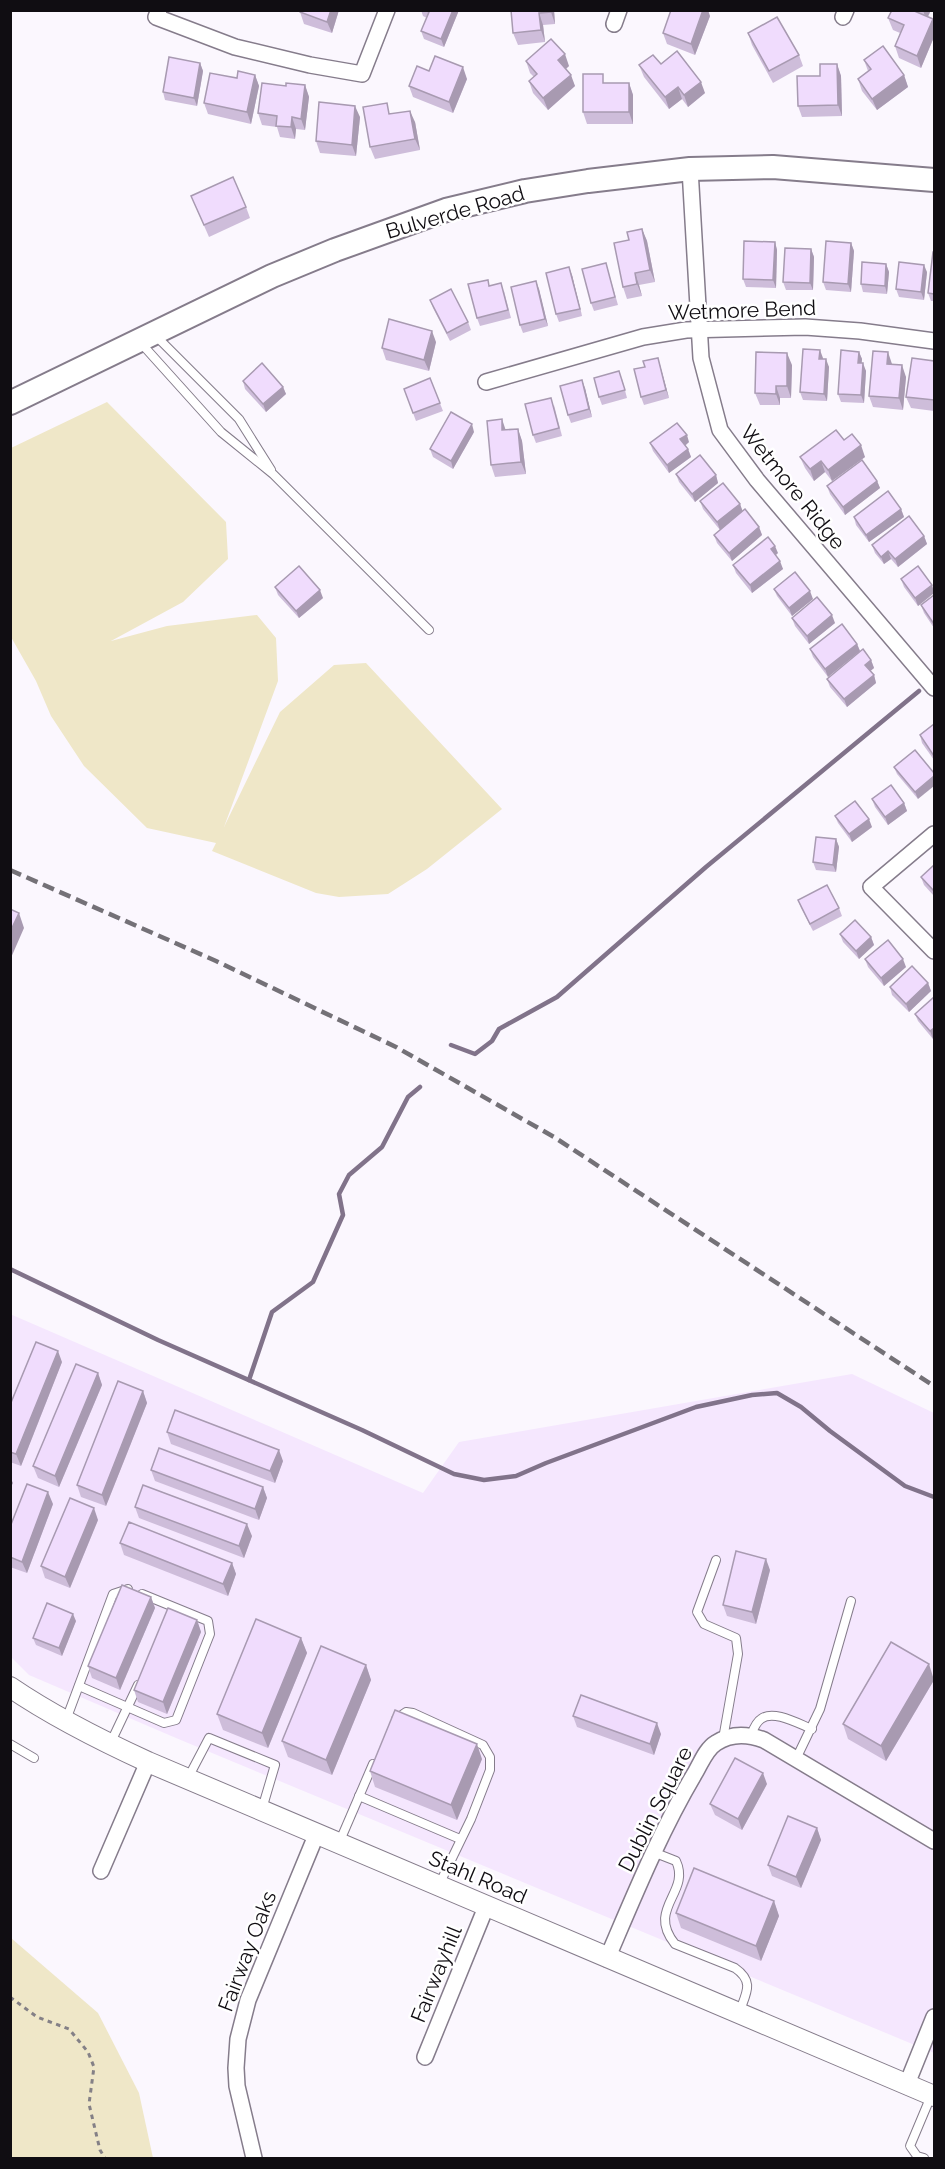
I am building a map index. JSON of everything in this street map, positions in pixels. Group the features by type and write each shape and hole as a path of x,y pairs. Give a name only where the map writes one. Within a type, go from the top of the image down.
{"main road":[{"name":"Bulverde Road","path":"10,403 304,263 446,210 525,190 690,169 773,167 934,180"}],"street":[{"path":"158,14 235,47 310,65 362,74 387,10"},
{"name":"Wetmore Ridge","path":"690,169 699,330 704,372 715,416 726,439 757,480 934,688"},
{"name":"Wetmore Bend","path":"486,382 644,337 699,330 805,327 860,331 934,341"},
{"path":"934,834 871,887 934,951"},
{"name":"Stahl Road","path":"10,1687 65,1721 148,1762 607,1959 933,2095"},
{"path":"751,1735 764,1740 934,1841"},
{"name":"Dublin Square","path":"607,1959 653,1852 708,1751 723,1739 751,1735"},
{"path":"101,1871 148,1762"},
{"name":"Fairway Oaks","path":"254,2158 237,2086 237,2039 248,2000 317,1833"},
{"name":"Fairwayhill","path":"425,2057 486,1907"},
{"path":"907,2084 934,2018"}],"lane":[{"path":"146,337 239,419 273,474"},
{"path":"146,337 222,432 273,474 429,630"},
{"path":"717,1560 697,1612 704,1623 736,1638 738,1654 723,1739"},
{"path":"65,1721 114,1594 128,1588 207,1621 210,1634 176,1720 164,1723 79,1686"},
{"path":"796,1759 820,1709 851,1601"},
{"path":"167,1616 171,1606"},
{"path":"110,1745 141,1677"},
{"path":"389,1728 398,1716 406,1712 412,1713 483,1745 490,1757 490,1770 439,1887"},
{"path":"751,1735 761,1718 768,1716 775,1716 812,1729"},
{"path":"188,1779 208,1738 264,1760 274,1765 261,1810"},
{"path":"10,1743 34,1758"},
{"path":"339,1843 376,1757"},
{"path":"359,1796 460,1839"},
{"path":"653,1852 676,1861 681,1870 664,1917 665,1929 675,1944 735,1968 743,1974 748,1982 748,1990 739,2014"},
{"path":"924,2158 917,2156 910,2146 933,2095"}],"path":[{"path":"10,1997 37,2018 69,2029 88,2052 94,2067 89,2104 100,2150 105,2158"}],"shaded area":[{"path":"107,402 226,522 228,559 183,602 111,641 167,626 257,615 276,638 278,681 224,827 280,712 334,665 366,663 502,809 427,869 388,894 339,897 316,893 212,851 216,843 147,828 84,766 51,716 36,681 11,637 11,448"},
{"path":"10,1314 423,1493 459,1442 852,1374 934,1413 934,2053 29,1675 11,1657"},
{"path":"11,1938 98,2013 139,2093 153,2158 11,2158"}],"building":[{"path":"300,10 331,10 327,22 300,12"},
{"path":"425,10 453,10 441,39 421,31 429,12"},
{"path":"511,10 551,10 551,12 539,13 541,30 513,33"},
{"path":"671,10 703,10 691,44 663,33"},
{"path":"892,10 912,10 933,19 917,56 895,46 904,25 888,18"},
{"path":"777,17 799,55 769,71 748,33"},
{"path":"551,39 565,54 558,60 571,75 543,98 529,81 537,74 526,61"},
{"path":"883,46 904,75 872,99 858,79 871,69 864,60"},
{"path":"677,51 701,82 684,95 678,87 665,97 639,65 653,55 661,64"},
{"path":"435,56 463,67 449,102 409,86 417,66 429,71"},
{"path":"169,57 200,63 194,98 163,92"},
{"path":"820,64 837,64 838,105 798,106 797,76 820,76"},
{"path":"238,71 255,75 247,112 204,103 210,73 237,78"},
{"path":"583,74 603,74 603,83 629,83 629,112 583,112"},
{"path":"262,83 286,86 286,83 305,85 301,119 292,117 291,127 276,126 277,116 258,113"},
{"path":"319,102 355,106 352,145 316,141"},
{"path":"387,103 389,114 410,111 415,139 370,147 363,107"},
{"path":"233,177 246,207 204,225 191,196"},
{"path":"642,229 650,270 635,273 637,284 623,287 614,243 629,240 627,232"},
{"path":"744,241 775,242 773,280 743,279"},
{"path":"826,241 851,243 848,284 823,282"},
{"path":"785,248 811,249 810,283 783,282"},
{"path":"934,252 934,294 928,293"},
{"path":"862,262 886,264 885,286 861,284"},
{"path":"899,262 924,265 921,292 896,289"},
{"path":"606,263 615,297 591,303 582,269"},
{"path":"569,267 580,309 556,314 546,273"},
{"path":"488,280 489,286 501,283 508,310 477,318 468,284"},
{"path":"536,281 545,319 520,325 511,287"},
{"path":"451,289 468,322 447,333 430,300"},
{"path":"389,319 432,331 424,360 382,348"},
{"path":"803,349 820,350 819,359 826,359 824,394 800,392"},
{"path":"841,350 859,352 858,363 863,363 861,395 838,394"},
{"path":"873,351 888,352 887,364 902,365 899,398 869,396"},
{"path":"756,352 787,353 787,386 776,386 776,394 755,393"},
{"path":"658,358 666,390 641,397 634,369 645,367 643,361"},
{"path":"912,358 934,361 934,400 906,397"},
{"path":"262,363 283,387 263,404 243,381"},
{"path":"619,371 625,390 599,397 594,378"},
{"path":"430,378 440,403 413,413 404,389"},
{"path":"582,380 589,409 568,415 560,386"},
{"path":"551,398 559,428 533,435 525,404"},
{"path":"451,412 472,424 451,461 430,449"},
{"path":"502,419 502,430 518,429 521,462 491,465 487,421"},
{"path":"677,423 687,435 680,439 688,449 667,465 650,443"},
{"path":"836,430 844,440 852,434 861,445 828,470 821,461 810,469 800,457"},
{"path":"700,455 716,475 692,494 676,474"},
{"path":"862,460 877,481 843,507 827,486"},
{"path":"723,483 740,504 717,522 700,501"},
{"path":"888,491 901,509 866,535 854,517"},
{"path":"745,509 759,527 729,553 714,535"},
{"path":"909,516 924,536 895,559 888,551 881,557 872,545"},
{"path":"768,537 775,546 771,549 780,561 750,585 733,565"},
{"path":"299,566 320,590 296,611 275,587"},
{"path":"918,566 932,585 915,598 901,579"},
{"path":"795,572 810,591 789,608 774,589"},
{"path":"934,595 934,624 921,605"},
{"path":"817,597 832,615 807,636 792,618"},
{"path":"842,624 857,644 825,669 810,649"},
{"path":"863,649 871,660 865,665 874,675 844,699 827,679"},
{"path":"934,724 934,756 920,735"},
{"path":"915,750 934,776 915,792 894,767"},
{"path":"891,785 904,803 885,817 872,799"},
{"path":"855,801 869,819 849,834 835,816"},
{"path":"816,837 836,839 833,865 813,862"},
{"path":"934,865 934,891 921,877"},
{"path":"827,885 839,908 810,924 798,900"},
{"path":"10,909 19,913 10,932"},
{"path":"855,920 871,937 856,951 840,934"},
{"path":"888,940 903,959 881,978 865,959"},
{"path":"912,966 928,983 906,1004 890,987"},
{"path":"934,997 934,1028 930,1031 915,1014"},
{"path":"36,1342 58,1351 16,1454 10,1452 10,1405"},
{"path":"76,1364 98,1373 55,1476 33,1466"},
{"path":"118,1381 143,1391 102,1495 77,1485"},
{"path":"175,1410 279,1450 270,1471 167,1432"},
{"path":"159,1448 263,1487 255,1509 151,1470"},
{"path":"27,1484 48,1492 22,1562 10,1557 10,1527"},
{"path":"143,1485 247,1524 239,1546 135,1507"},
{"path":"70,1498 94,1508 65,1577 41,1566"},
{"path":"129,1522 232,1563 223,1584 120,1543"},
{"path":"736,1551 766,1559 752,1612 723,1605"},
{"path":"122,1585 151,1597 116,1678 88,1666"},
{"path":"47,1603 73,1614 59,1648 33,1638"},
{"path":"168,1608 197,1620 163,1702 134,1690"},
{"path":"256,1619 301,1638 262,1733 217,1714"},
{"path":"891,1642 929,1664 881,1746 843,1724"},
{"path":"321,1646 366,1665 326,1760 282,1741"},
{"path":"581,1695 657,1723 650,1744 573,1716"},
{"path":"395,1710 477,1744 451,1805 370,1771"},
{"path":"735,1758 763,1773 738,1819 710,1804"},
{"path":"788,1816 817,1828 796,1877 768,1865"},
{"path":"694,1868 774,1901 756,1946 676,1913"}],"waterway":[{"path":"451,1045 475,1054 492,1041 499,1029 557,997 706,867 919,691"},
{"path":"249,1380 272,1312 313,1282 343,1215 339,1194 349,1175 382,1147 408,1097 420,1087"},
{"path":"10,1269 158,1340 362,1430 454,1474 484,1480 516,1476 696,1407 752,1395 777,1393 801,1407 905,1486 934,1497"}],"railway":[{"path":"10,870 216,961 396,1047 554,1137 934,1386"}]}
